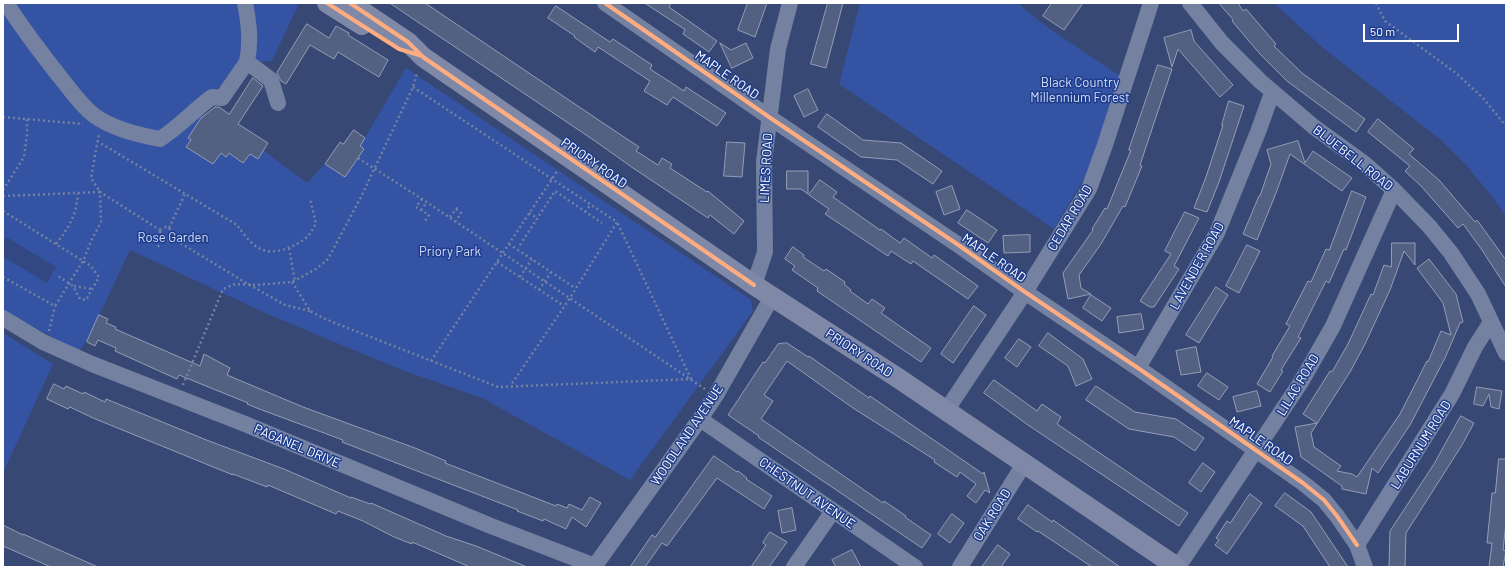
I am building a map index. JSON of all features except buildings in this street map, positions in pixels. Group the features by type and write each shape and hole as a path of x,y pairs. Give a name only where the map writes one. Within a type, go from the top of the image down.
{"main road":[{"name":"PRIORY ROAD","path":"338,5 408,42 420,65 493,104 567,157 754,285 844,342 1177,567"}],"street":[{"path":"6,3 27,35 70,89 102,123 142,136 160,139 174,131 197,108 212,97 222,98 248,62 250,46 249,26 245,3"},
{"name":"MAPLE ROAD","path":"605,3 769,117 1138,368 1303,483 1324,500 1357,545"},
{"name":"LIMES ROAD","path":"754,285 765,252 764,162 778,49 790,3"},
{"name":"CEDAR ROAD","path":"946,411 1025,292 1089,189 1105,145 1151,3"},
{"name":"BLUEBELL ROAD","path":"1190,3 1222,43 1272,93 1314,127 1365,164 1394,190 1429,226 1451,253 1478,294 1506,353"},
{"path":"248,62 271,80 278,103"},
{"name":"LAVENDER ROAD","path":"1138,368 1217,233 1258,132 1272,93"},
{"name":"LILAC ROAD","path":"1177,567 1257,450 1301,382 1333,326 1394,190"},
{"name":"WOODLAND AVENUE","path":"594,567 716,396 772,297"},
{"name":"PAGANEL DRIVE","path":"3,318 43,342 92,364 178,397 594,567"},
{"name":"LABURNUM ROAD","path":"1357,545 1452,394 1475,347 1492,322"},
{"name":"CHESTNUT AVENUE","path":"700,419 915,567"},
{"name":"OAK ROAD","path":"960,567 1024,464"},
{"path":"794,567 833,511"},
{"path":"1357,545 1365,567"}],"path":[{"path":"1376,3 1386,21 1456,73 1484,99 1506,126"},
{"path":"178,397 223,289 235,284 278,284 293,282 316,269 328,259 360,199 413,87 420,65"},
{"path":"413,87 553,178 617,222 691,379"},
{"path":"3,117 102,123 97,142 92,178 100,192 101,222 83,261 55,306 49,332"},
{"path":"3,190 24,158 27,135 27,119"},
{"path":"97,142 237,225 247,238 259,249 267,252 289,248 307,237 316,224 310,198"},
{"path":"431,361 567,157"},
{"path":"358,158 456,221 716,396"},
{"path":"520,245 554,191 602,223"},
{"path":"56,244 69,227 76,209 78,192"},
{"path":"3,196 100,192 160,230"},
{"path":"169,228 185,194"},
{"path":"422,199 416,207 429,215 425,221"},
{"path":"421,210 426,202"},
{"path":"586,212 591,204"},
{"path":"450,218 460,206"},
{"path":"456,209 461,213 456,221"},
{"path":"3,211 91,266 99,277 86,300 80,299 73,286 58,276"},
{"path":"529,213 537,218"},
{"path":"511,386 570,298 617,222"},
{"path":"160,230 166,227 169,228"},
{"path":"169,228 172,231 172,238"},
{"path":"160,230 159,234 162,240"},
{"path":"162,240 165,241 172,238"},
{"path":"172,238 285,305 310,311 364,336 498,387 691,379"},
{"path":"158,246 162,240"},
{"path":"509,244 575,288"},
{"path":"289,248 293,282 310,311"},
{"path":"520,278 532,259"},
{"path":"497,262 564,306"},
{"path":"539,290 551,272"},
{"path":"3,277 55,306"},
{"path":"73,286 92,289"}],"green space":[{"name":"Priory Park","path":"3,3 299,3 272,61 244,63 209,97 212,102 188,138 191,140 187,147 213,164 221,153 226,156 229,153 243,163 250,154 257,159 263,150 307,183 325,164 345,177 364,149 360,146 406,68 751,300 753,311 630,480 482,398 402,370 272,316 130,250 89,337 79,351 3,311"},
{"name":"Black Country Millennium Forest","path":"860,3 1018,3 1047,27 1120,76 1102,136 1084,179 1054,229 839,84"},
{"path":"1274,3 1506,3 1506,216 1467,166 1441,140 1323,48"},
{"path":"3,333 53,364 3,473"}],"shaded area":[{"path":"6,237 56,267 47,283 3,257 3,242"}],"cycle path":[{"path":"327,3 399,49 422,56"},
{"path":"350,3 408,42 423,57 754,285"},
{"path":"605,3 769,117 1138,368 1303,483 1324,500 1357,545"}],"park label":[{"name":"Rose Garden","path":"173,238"}]}
